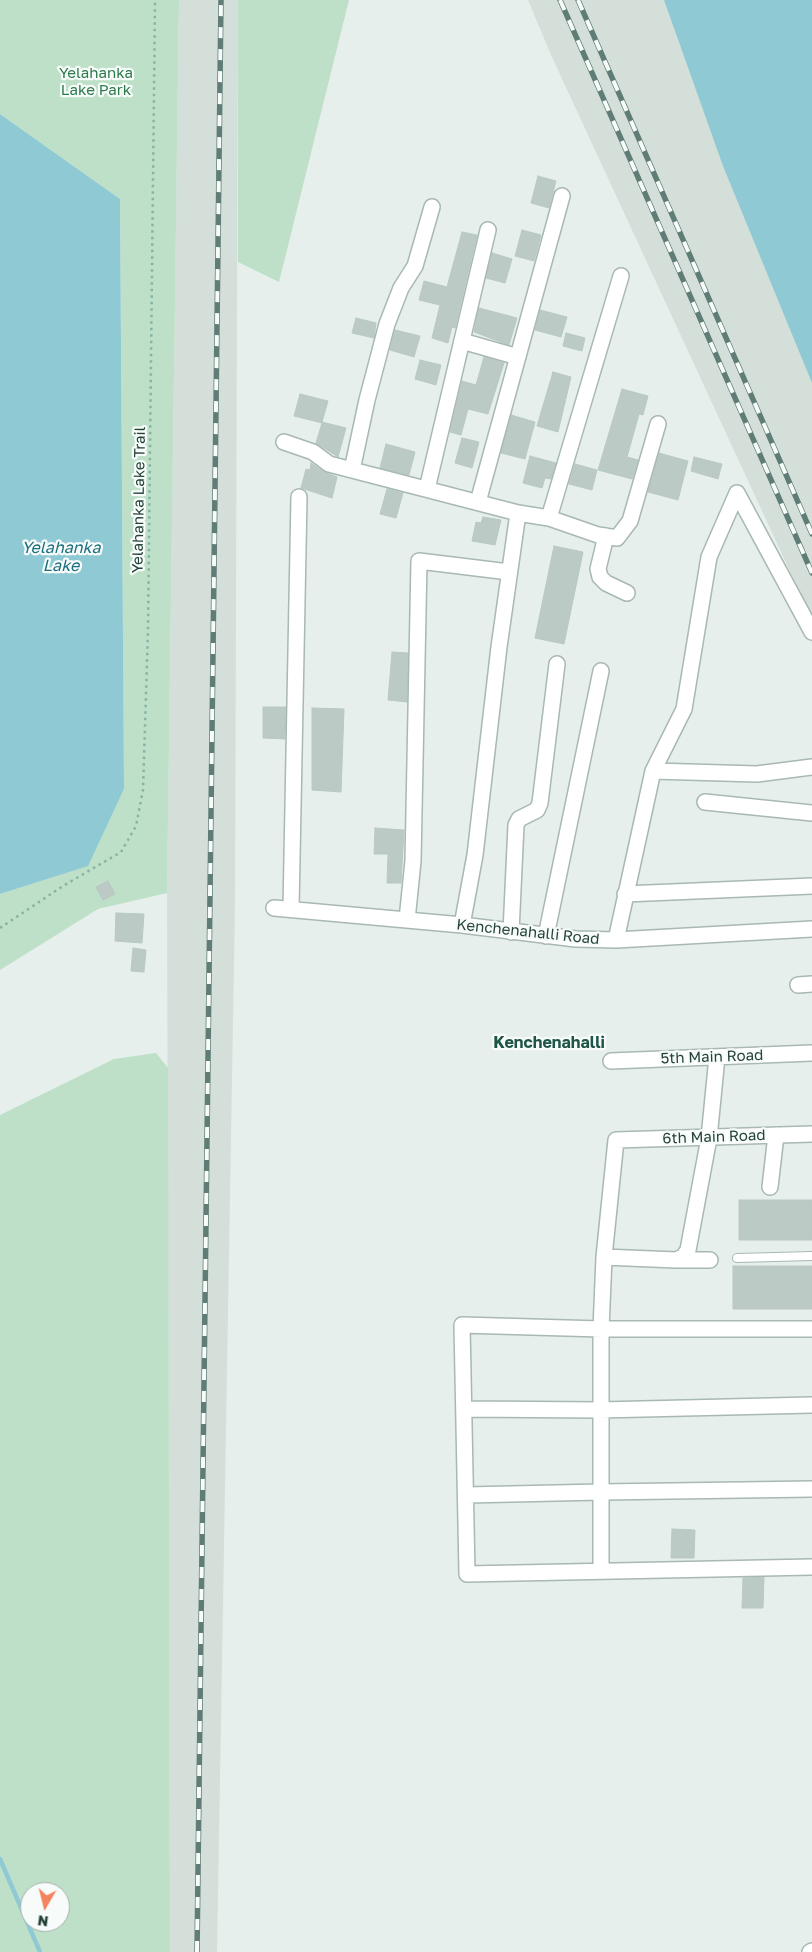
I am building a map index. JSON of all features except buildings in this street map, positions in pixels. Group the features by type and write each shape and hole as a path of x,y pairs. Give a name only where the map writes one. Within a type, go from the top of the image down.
{"street":[{"path":"478,502 562,196"},
{"path":"352,470 367,400 387,324 402,288 415,266 432,207"},
{"path":"427,489 488,230"},
{"path":"549,518 621,276"},
{"path":"462,341 518,356"},
{"path":"284,442 312,452 329,464 518,513 549,518 617,538 630,521 658,424"},
{"path":"616,940 653,771 684,709 709,557 737,493 812,632"},
{"path":"291,909 299,497"},
{"path":"462,925 475,855 509,572 518,513"},
{"path":"606,536 598,569 600,577 606,583 627,593"},
{"path":"407,920 413,861 418,561 509,572"},
{"path":"511,932 516,824 519,818 537,810 540,803 556,664"},
{"path":"546,936 601,671"},
{"path":"653,771 757,774 812,767"},
{"path":"705,802 812,813"},
{"path":"625,894 812,886"},
{"name":"Kenchenahalli Road","path":"274,908 462,925 546,936 616,940 812,929"},
{"name":"5th Main Road","path":"611,1061 812,1053"},
{"path":"676,1260 682,1258 688,1250 709,1138 717,1057"},
{"name":"6th Main Road","path":"604,1257 616,1140 812,1134"},
{"path":"770,1188 776,1135"},
{"path":"600,1571 601,1329 604,1257 710,1260"},
{"path":"812,1329 601,1329 462,1325 467,1574 812,1567"},
{"path":"464,1409 600,1410 812,1405"},
{"path":"466,1495 812,1489"}],"lane":[{"path":"737,1258 812,1256"}],"path":[{"name":"Yelahanka Lake Trail","path":"0,928 63,886 122,852 136,826 143,790 148,631 155,0"}],"shaded area":[{"path":"179,0 238,0 235,905 217,1952 170,1952 167,893"},
{"path":"528,0 812,0 812,619 551,55"}],"green space":[{"name":"Yelahanka Lake Park","path":"0,0 179,0 167,893 98,909 0,970 0,894 87,866 124,789 120,199 0,114"},
{"path":"238,0 349,0 279,282 238,262"},
{"path":"156,1053 168,1068 170,1952 0,1952 0,1115 114,1059"}],"water":[{"path":"664,0 812,0 812,383 723,166"},
{"name":"Yelahanka Lake","path":"0,114 120,199 124,789 88,866 0,894"}],"waterway":[{"path":"0,1859 40,1952"}],"railway":[{"path":"197,1952 221,0"},
{"path":"560,0 812,573"},
{"path":"578,0 812,534"}],"district":[{"name":"Kenchenahalli","path":"549,1043"}]}
